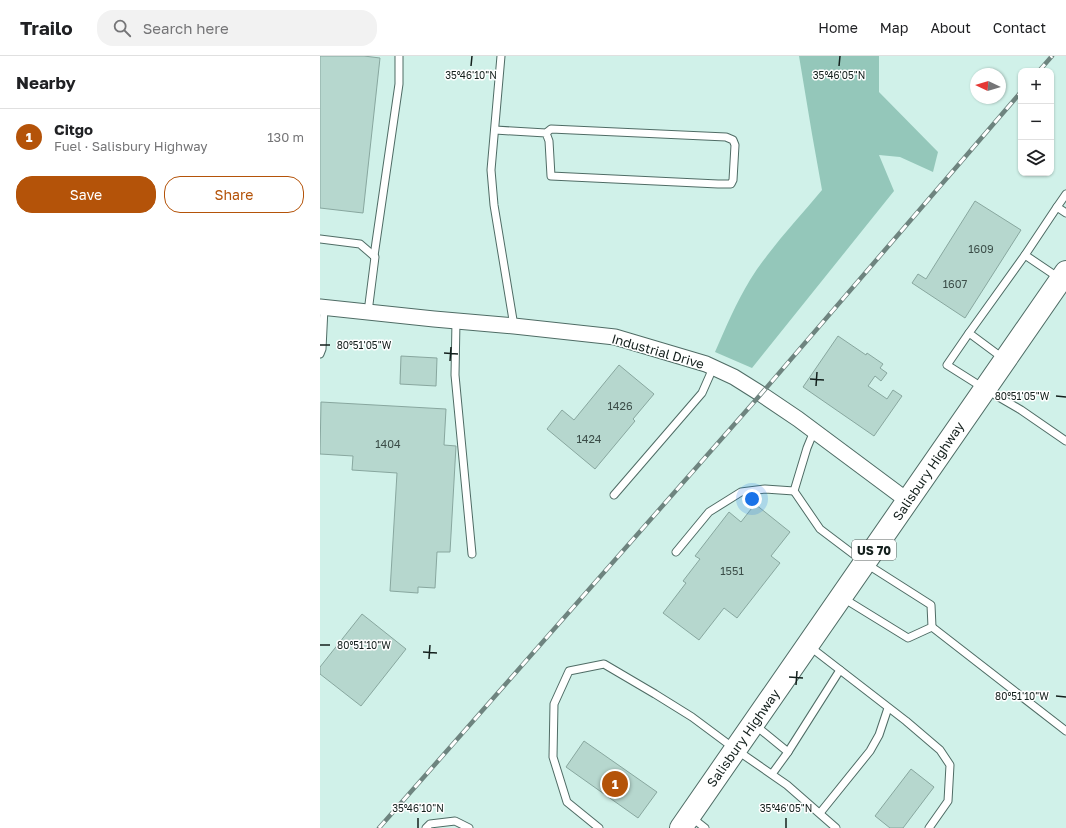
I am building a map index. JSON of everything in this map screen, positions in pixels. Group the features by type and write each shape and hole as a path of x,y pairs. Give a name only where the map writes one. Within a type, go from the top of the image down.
{"highway":[{"name":"Salisbury Highway","path":"692,824 735,749 1005,360 1064,278"}],"street":[{"name":"Industrial Drive","path":"322,307 615,337 668,352 714,368 734,377 814,431 908,501"}],"lane":[{"path":"368,312 374,270 374,256 399,84 399,56"},
{"path":"501,56 491,170 494,206 514,326"},
{"path":"550,129 726,138 733,140 735,145 733,180 731,184 718,184 551,176 549,141 546,134 550,129"},
{"path":"494,130 546,134"},
{"path":"1066,194 947,365 1021,410 1066,441"},
{"path":"1057,207 1066,213"},
{"path":"320,239 360,244 374,256"},
{"path":"1025,255 1064,278"},
{"path":"320,354 322,349 322,307"},
{"path":"456,321 455,376 472,554"},
{"path":"969,334 1005,360"},
{"path":"614,495 702,393 714,368"},
{"path":"794,491 807,448 814,431"},
{"path":"676,552 709,512 741,492 765,488 794,491 820,529 865,563 931,605 932,627 1066,731"},
{"path":"841,597 908,638 932,627"},
{"path":"808,645 940,750 950,765 948,801 930,828"},
{"path":"599,828 567,802 553,757 554,704 569,671 604,664 686,713 787,785 836,828"},
{"path":"772,774 788,752 840,670"},
{"path":"820,813 870,751 879,735 888,708"},
{"path":"753,724 788,752"},
{"path":"426,828 430,824 455,821 469,828"}],"green space":[{"path":"799,56 879,56 879,92 938,152 933,172 900,157 879,155 894,191 752,368 715,352 736,306 750,280 775,245 822,190"}],"building":[{"path":"320,56 364,56 380,58 363,213 320,208"},
{"path":"975,201 1021,230 965,318 912,283 918,274 926,279"},
{"path":"838,336 866,355 867,353 883,364 880,368 887,373 881,381 875,376 868,386 887,399 893,390 902,396 874,436 803,387"},
{"path":"401,356 437,358 436,386 400,384"},
{"path":"619,365 654,394 633,419 635,421 595,469 547,429 562,410 574,420"},
{"path":"321,402 446,409 444,445 456,446 450,552 437,552 435,588 418,587 418,593 390,591 397,473 352,470 353,456 320,454"},
{"path":"755,504 790,532 771,556 780,563 737,618 724,608 699,640 663,613 686,583 683,581 700,559 695,556 729,512 741,522"},
{"path":"362,614 406,649 361,706 320,674 320,667"},
{"path":"584,741 657,792 638,818 566,767"},
{"path":"911,769 934,787 903,828 890,828 875,816"}],"railway":[{"path":"1042,68 1052,56"},
{"path":"379,828 761,394 1018,95"}],"place":[{"name":"Citgo","path":"615,784"}]}
